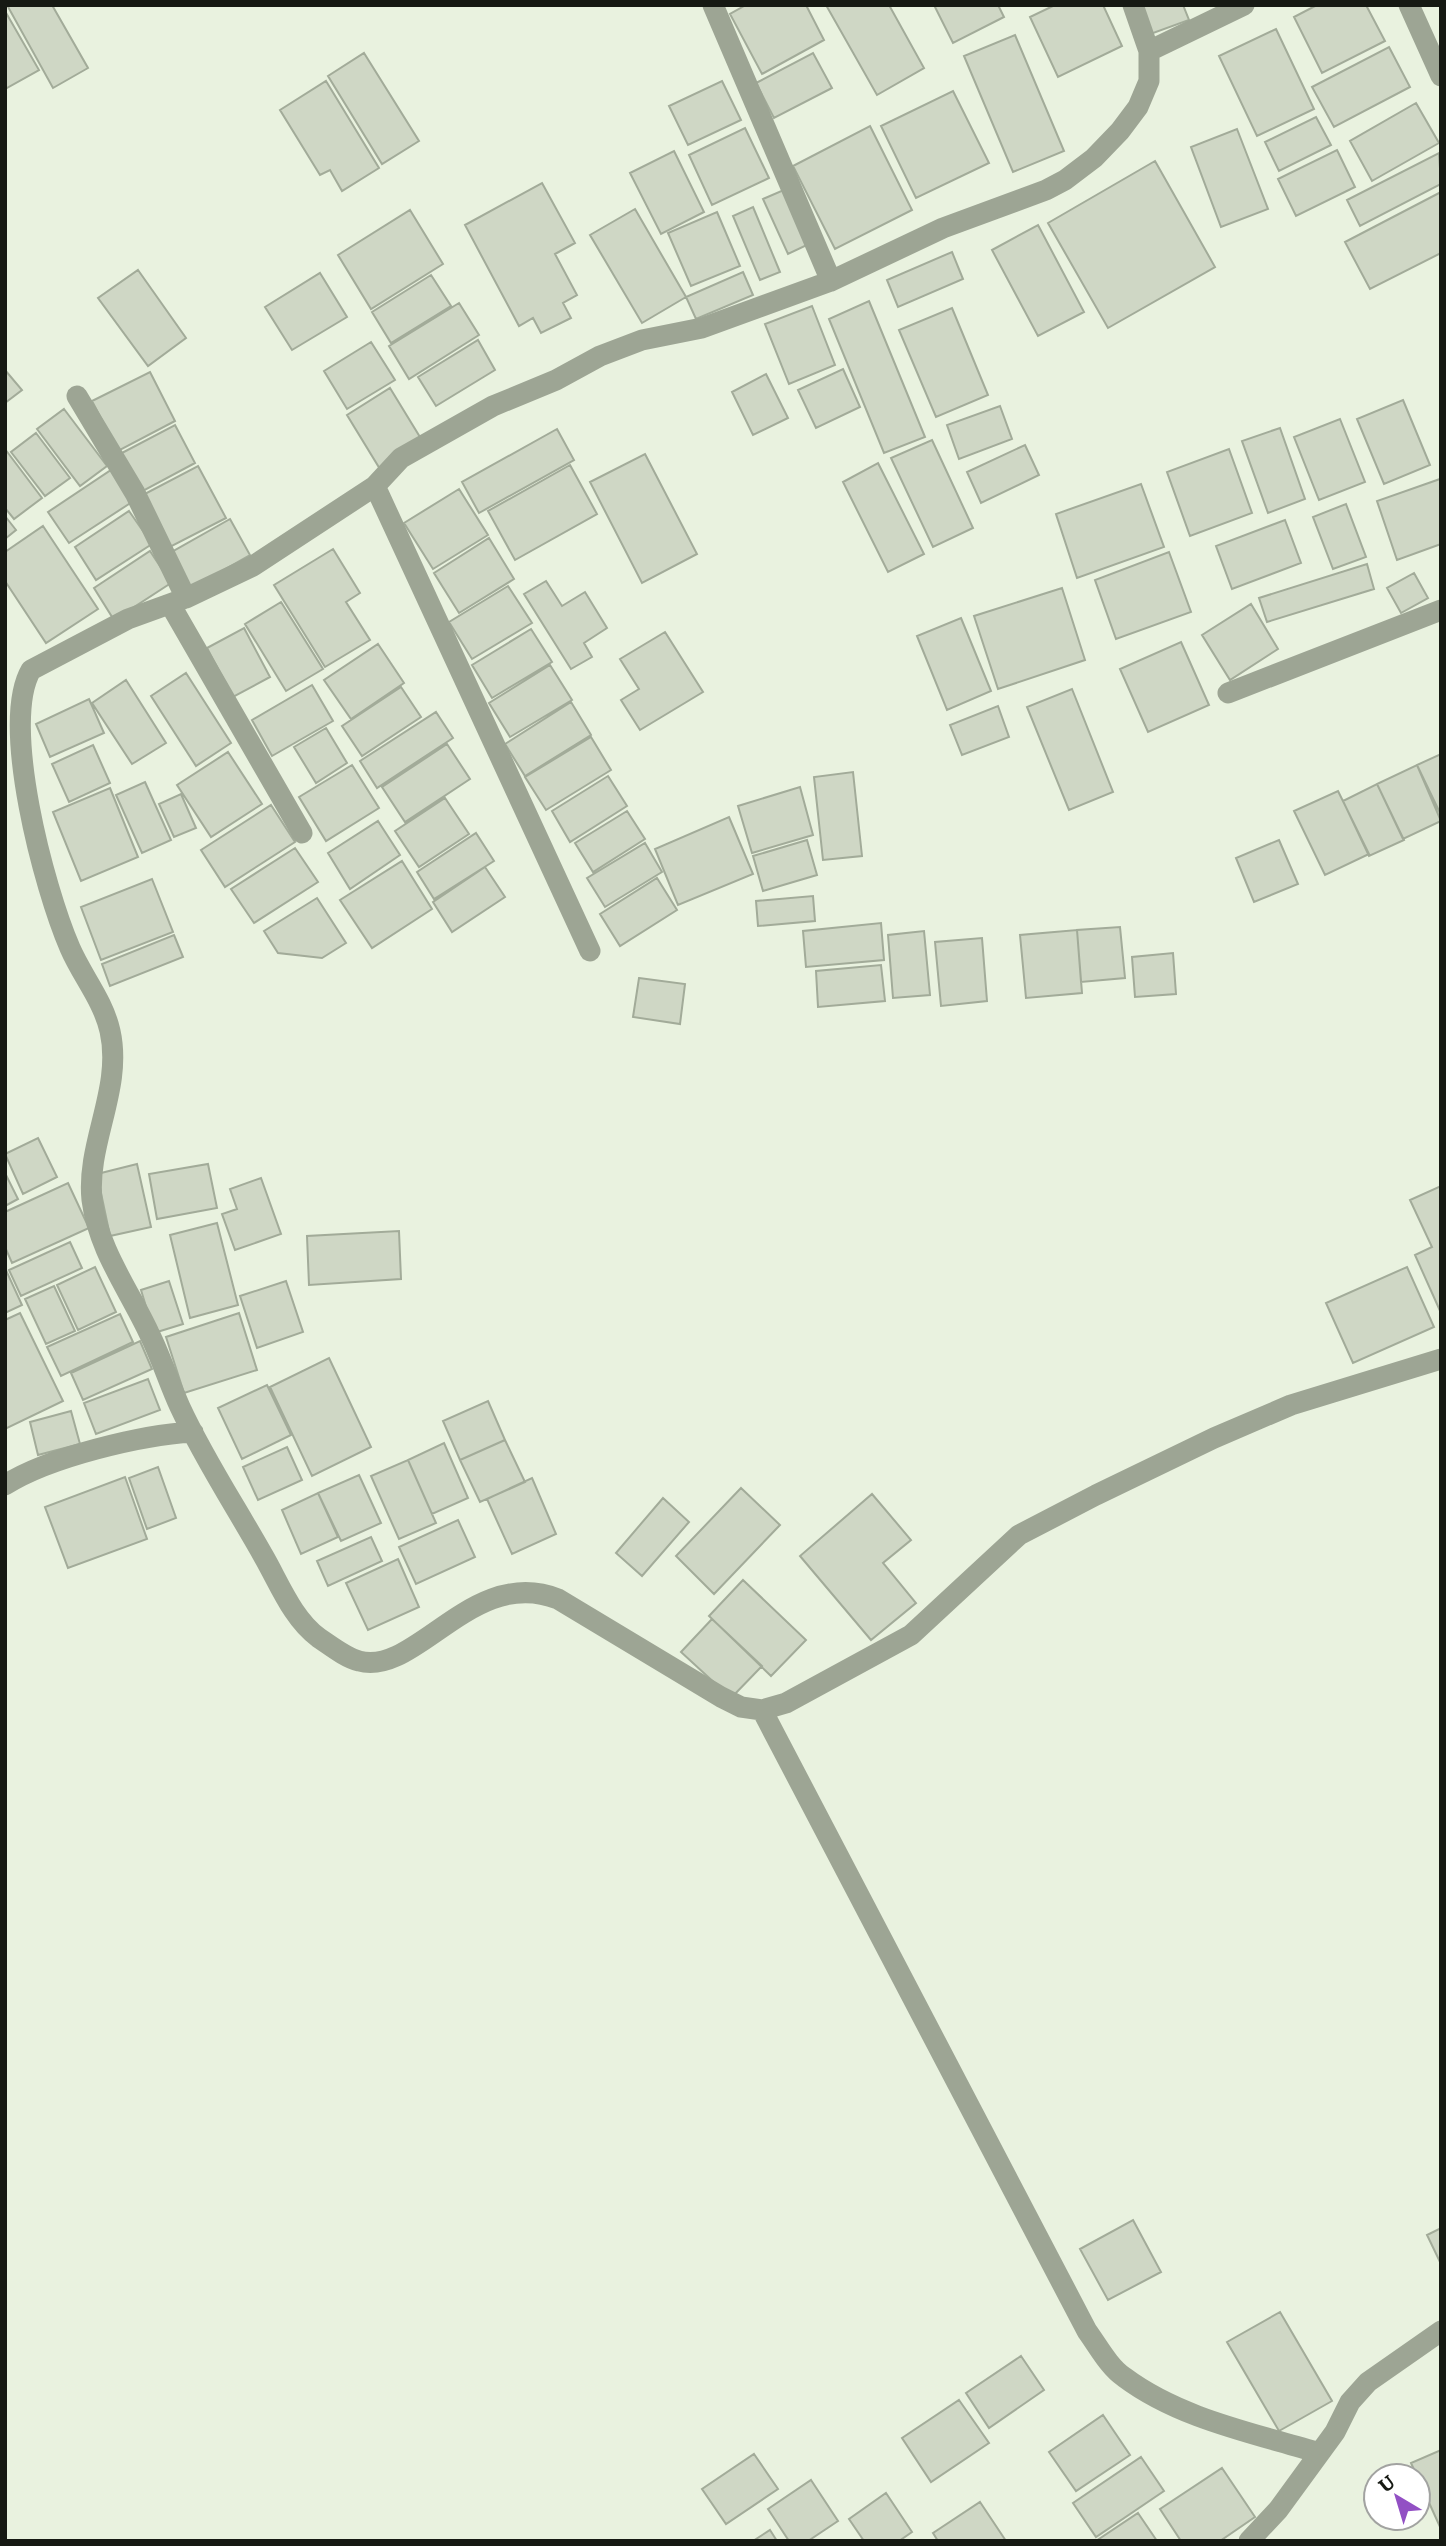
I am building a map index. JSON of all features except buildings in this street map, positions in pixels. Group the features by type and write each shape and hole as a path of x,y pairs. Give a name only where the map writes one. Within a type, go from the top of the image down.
{"street":[{"path":"713,5 831,281"},
{"path":"1133,5 1149,51 1149,81 1138,107 1111,140 1065,180 1046,190 943,228 831,281 702,328 642,340 600,356 436,436 401,458 375,486 253,566 178,601 128,619 31,670 22,680 12,720 15,772 36,851 71,950 110,1029 113,1055 109,1097 90,1168 92,1202 99,1234 160,1356 193,1432 302,1625 352,1658 368,1662 390,1659 483,1602 516,1591 540,1591 558,1598 721,1698 741,1707 762,1710 786,1703 911,1635 1019,1535 1096,1494 1291,1405 1441,1359"},
{"path":"1149,51 1244,5"},
{"path":"1409,5 1441,76"},
{"path":"77,396 135,493 178,601 302,833"},
{"path":"375,486 590,951"},
{"path":"1228,693 1441,610"},
{"path":"5,1485 28,1470 151,1435 193,1432"},
{"path":"762,1710 1087,2331 1122,2376 1153,2395 1186,2412 1319,2453"},
{"path":"1249,2541 1278,2510 1335,2432 1350,2402 1368,2382 1441,2331"}]}
